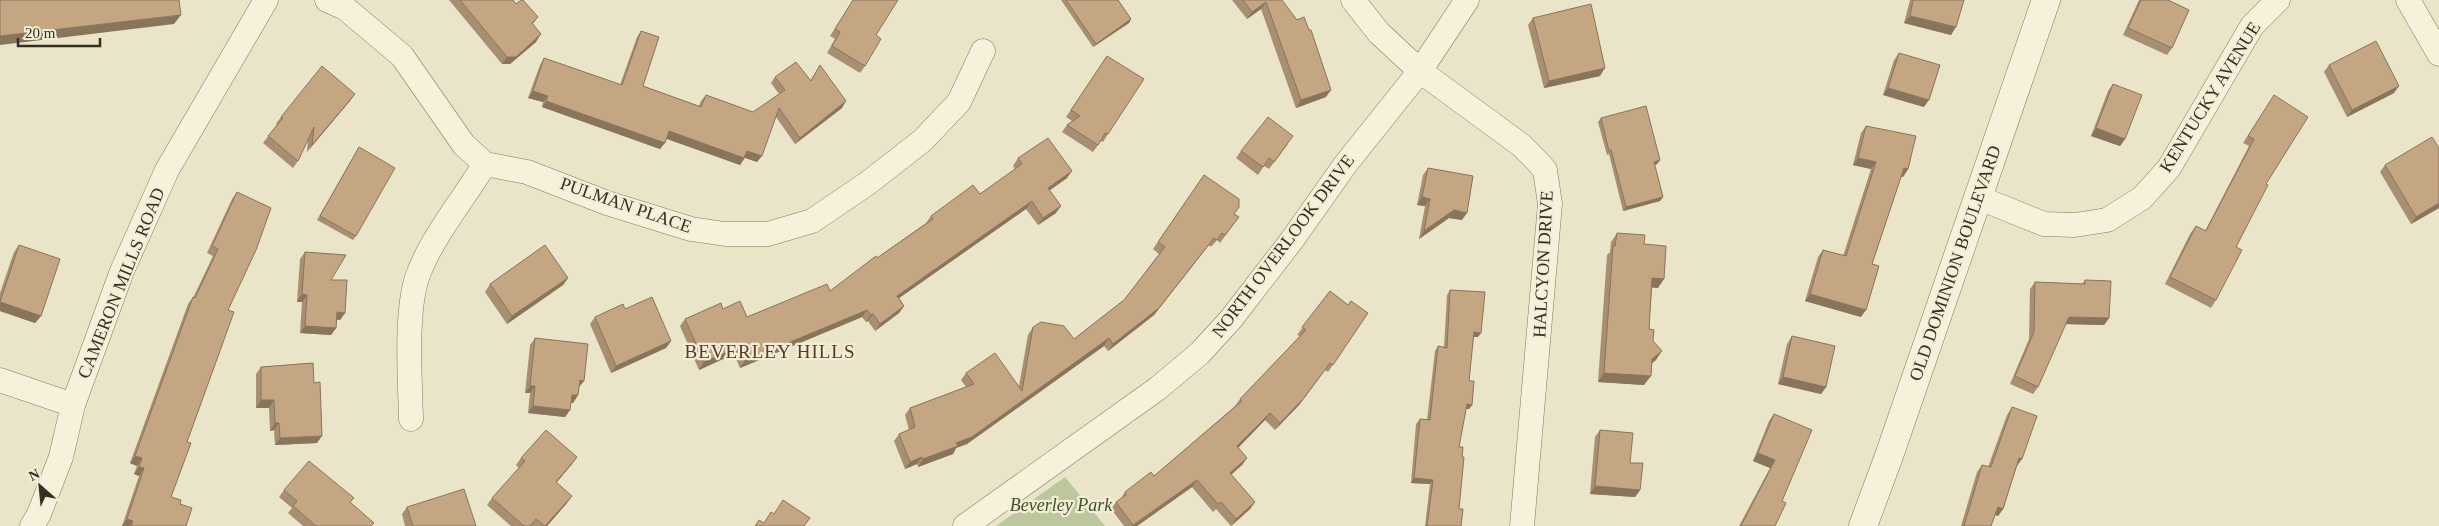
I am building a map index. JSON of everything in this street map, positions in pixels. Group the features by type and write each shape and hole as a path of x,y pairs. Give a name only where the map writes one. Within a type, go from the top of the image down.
{"street":[{"name":"CAMERON MILLS ROAD","path":"32,526 39,514 61,457 73,405 122,272 167,170 266,0"},
{"path":"327,0 345,8 402,56 464,145 485,164 427,255 417,276 413,303 410,362 411,419"},
{"name":"HALCYON DRIVE","path":"1352,0 1379,33 1420,71 1521,145 1545,170 1550,204 1522,526"},
{"name":"NORTH OVERLOOK DRIVE","path":"965,526 1157,389 1200,352 1237,311 1292,240 1345,165 1420,71 1467,0"},
{"name":"OLD DOMINION BOULEVARD","path":"1863,526 1890,456 1977,197 2046,0"},
{"name":"KENTUCKY AVENUE","path":"1977,197 2044,224 2075,225 2108,220 2142,198 2169,168 2252,26 2278,0"},
{"path":"2408,0 2439,54"},
{"name":"PULMAN PLACE","path":"485,164 528,172 607,203 691,229 725,234 768,234 812,220 868,183 923,140 959,102 983,51"},
{"path":"0,380 73,405"}],"green space":[{"name":"Beverley Park","path":"1065,477 1105,526 996,526"}],"building":[{"path":"0,0 179,0 181,15 0,36"},
{"path":"460,0 513,0 516,4 523,0 538,17 532,23 541,34 516,57 507,57"},
{"path":"853,0 898,0 876,35 881,39 865,66 832,46 840,32 835,29"},
{"path":"1066,0 1118,0 1131,19 1096,44"},
{"path":"1243,0 1282,0 1297,20 1304,17 1309,30 1311,30 1331,90 1301,100 1266,2 1252,12"},
{"path":"1913,0 1964,0 1956,27 1910,16"},
{"path":"2141,0 2168,0 2189,10 2172,48 2128,28"},
{"path":"1591,4 1605,68 1549,81 1533,18"},
{"path":"641,31 659,37 643,86 701,107 706,95 753,112 785,90 775,77 796,62 811,81 820,65 846,101 800,138 779,108 762,156 747,151 744,158 669,131 665,143 546,101 548,96 533,91 544,58 622,85"},
{"path":"2376,41 2399,86 2352,110 2329,65"},
{"path":"1899,53 1940,65 1929,100 1888,88"},
{"path":"1107,56 1144,79 1108,134 1105,133 1098,145 1067,125 1080,116 1071,110"},
{"path":"322,66 355,94 312,145 314,127 298,161 268,136"},
{"path":"2113,84 2142,95 2125,139 2096,128"},
{"path":"2274,95 2308,117 2266,184 2268,185 2236,247 2242,250 2216,300 2170,277 2196,226 2206,231 2254,139 2248,136"},
{"path":"1646,106 1660,160 1654,162 1663,197 1626,207 1601,118"},
{"path":"1268,117 1293,136 1274,162 1269,158 1263,167 1241,151"},
{"path":"1866,126 1916,136 1908,169 1904,168 1872,264 1879,266 1866,310 1810,294 1823,250 1846,256 1876,162 1858,158"},
{"path":"2432,137 2439,148 2439,203 2416,217 2385,165"},
{"path":"1048,138 1072,171 1048,188 1061,206 1043,218 1032,201 897,296 904,306 880,324 873,314 871,315 867,310 745,361 739,347 704,362 685,319 721,303 723,309 740,301 747,317 827,284 830,291 876,256 877,258 933,219 931,216 973,185 980,194 1022,164 1018,158"},
{"path":"359,147 395,168 356,236 320,216"},
{"path":"1428,168 1473,176 1467,213 1454,210 1424,231 1430,199 1422,197"},
{"path":"1204,175 1239,199 1239,207 1234,214 1239,217 1225,235 1222,233 1217,240 1214,238 1159,308 1113,344 1109,338 972,437 956,443 958,446 910,462 899,434 915,427 910,408 974,384 966,373 995,353 1022,391 1033,327 1041,322 1064,326 1074,339 1124,300 1165,247 1158,242"},
{"path":"237,192 271,208 256,250 228,310 234,312 187,442 191,443 171,497 181,500 180,504 192,508 186,526 131,526 133,521 127,519 144,468 139,467 142,458 135,456 193,297 195,298 218,249 212,246"},
{"path":"1617,233 1645,235 1644,244 1666,246 1664,279 1652,278 1649,329 1654,330 1653,341 1662,351 1652,359 1651,376 1604,373 1613,246 1615,246"},
{"path":"19,245 60,259 41,316 0,302"},
{"path":"545,245 568,278 512,316 490,284"},
{"path":"305,252 346,255 331,280 347,280 345,313 337,312 336,328 305,326 307,295 302,294"},
{"path":"2085,280 2111,281 2109,318 2069,317 2038,387 2015,376 2034,332 2035,282 2085,284"},
{"path":"1450,290 1485,292 1481,333 1474,332 1469,381 1474,381 1472,405 1467,404 1459,447 1463,447 1462,457 1464,457 1459,509 1463,509 1461,526 1427,526 1433,480 1414,478 1420,419 1430,420 1438,346 1447,348"},
{"path":"1330,291 1348,305 1351,301 1368,313 1333,365 1330,363 1304,398 1280,423 1270,413 1237,446 1247,458 1230,473 1255,502 1236,519 1221,502 1218,504 1197,480 1133,525 1116,502 1126,495 1125,492 1151,472 1154,476 1242,401 1240,399 1306,330 1302,327"},
{"path":"652,297 671,341 616,366 595,317 623,304 625,309"},
{"path":"1792,336 1835,346 1826,387 1783,377"},
{"path":"535,338 588,344 584,381 580,380 578,395 572,395 570,410 533,406 535,386 530,386"},
{"path":"313,363 314,383 320,382 322,436 280,438 279,423 275,423 274,400 261,400 261,367"},
{"path":"2012,407 2037,416 2022,459 2019,458 2003,509 1998,507 1991,526 1964,526 1982,465 1991,467"},
{"path":"1774,414 1812,430 1782,501 1786,503 1775,526 1741,526 1775,460 1758,453"},
{"path":"546,430 577,457 556,482 572,496 545,526 536,519 530,526 524,526 492,498 525,461 521,458"},
{"path":"1600,430 1633,433 1630,463 1643,463 1640,490 1595,486"},
{"path":"309,461 354,498 350,502 374,523 371,526 316,526 293,506 297,501 284,490"},
{"path":"464,489 476,526 413,526 407,507"},
{"path":"783,500 810,518 804,526 755,526 759,520 764,523 771,512 774,514"}],"district":[{"name":"BEVERLEY HILLS","path":"770,351"}]}
